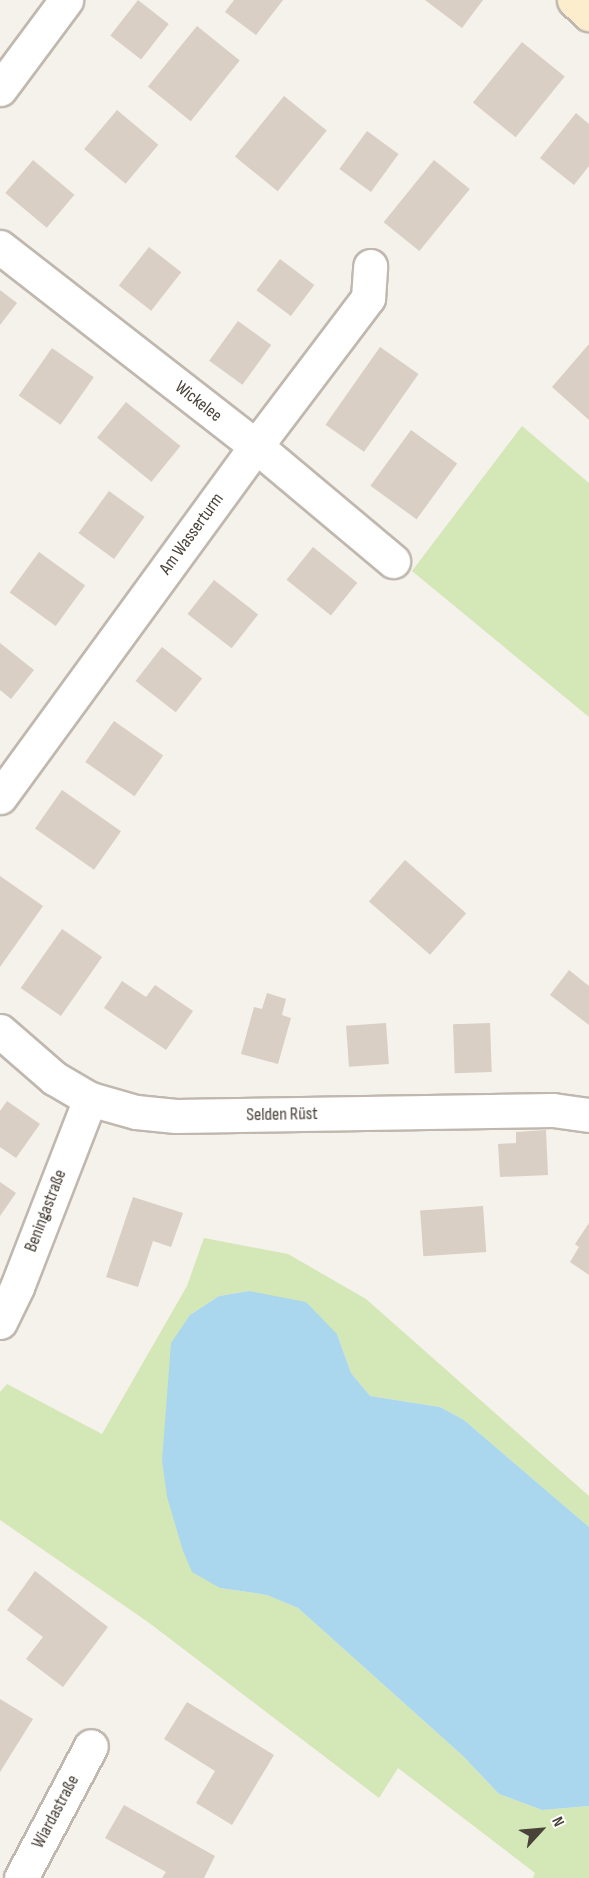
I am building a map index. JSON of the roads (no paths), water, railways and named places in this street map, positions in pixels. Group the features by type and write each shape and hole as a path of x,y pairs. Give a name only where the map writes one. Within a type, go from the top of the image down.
{"main road":[{"path":"574,0 589,14"}],"street":[{"path":"0,89 66,0"},
{"name":"Wickelee","path":"0,247 256,446 393,561"},
{"name":"Am Wasserturm","path":"0,797 256,446 368,298 370,266"},
{"name":"Selden Rüst","path":"0,1031 54,1078 90,1099 136,1112 176,1116 553,1110 589,1115"},
{"name":"Beningastraße","path":"0,1322 17,1287 90,1099"},
{"name":"Wiardastraße","path":"21,1878 91,1746"}],"water":[{"path":"249,1291 306,1302 337,1334 351,1373 370,1396 440,1407 464,1420 589,1527 589,1806 542,1810 499,1794 463,1756 298,1608 267,1595 220,1588 192,1572 183,1551 167,1497 162,1460 171,1343 190,1315 219,1296"}]}
